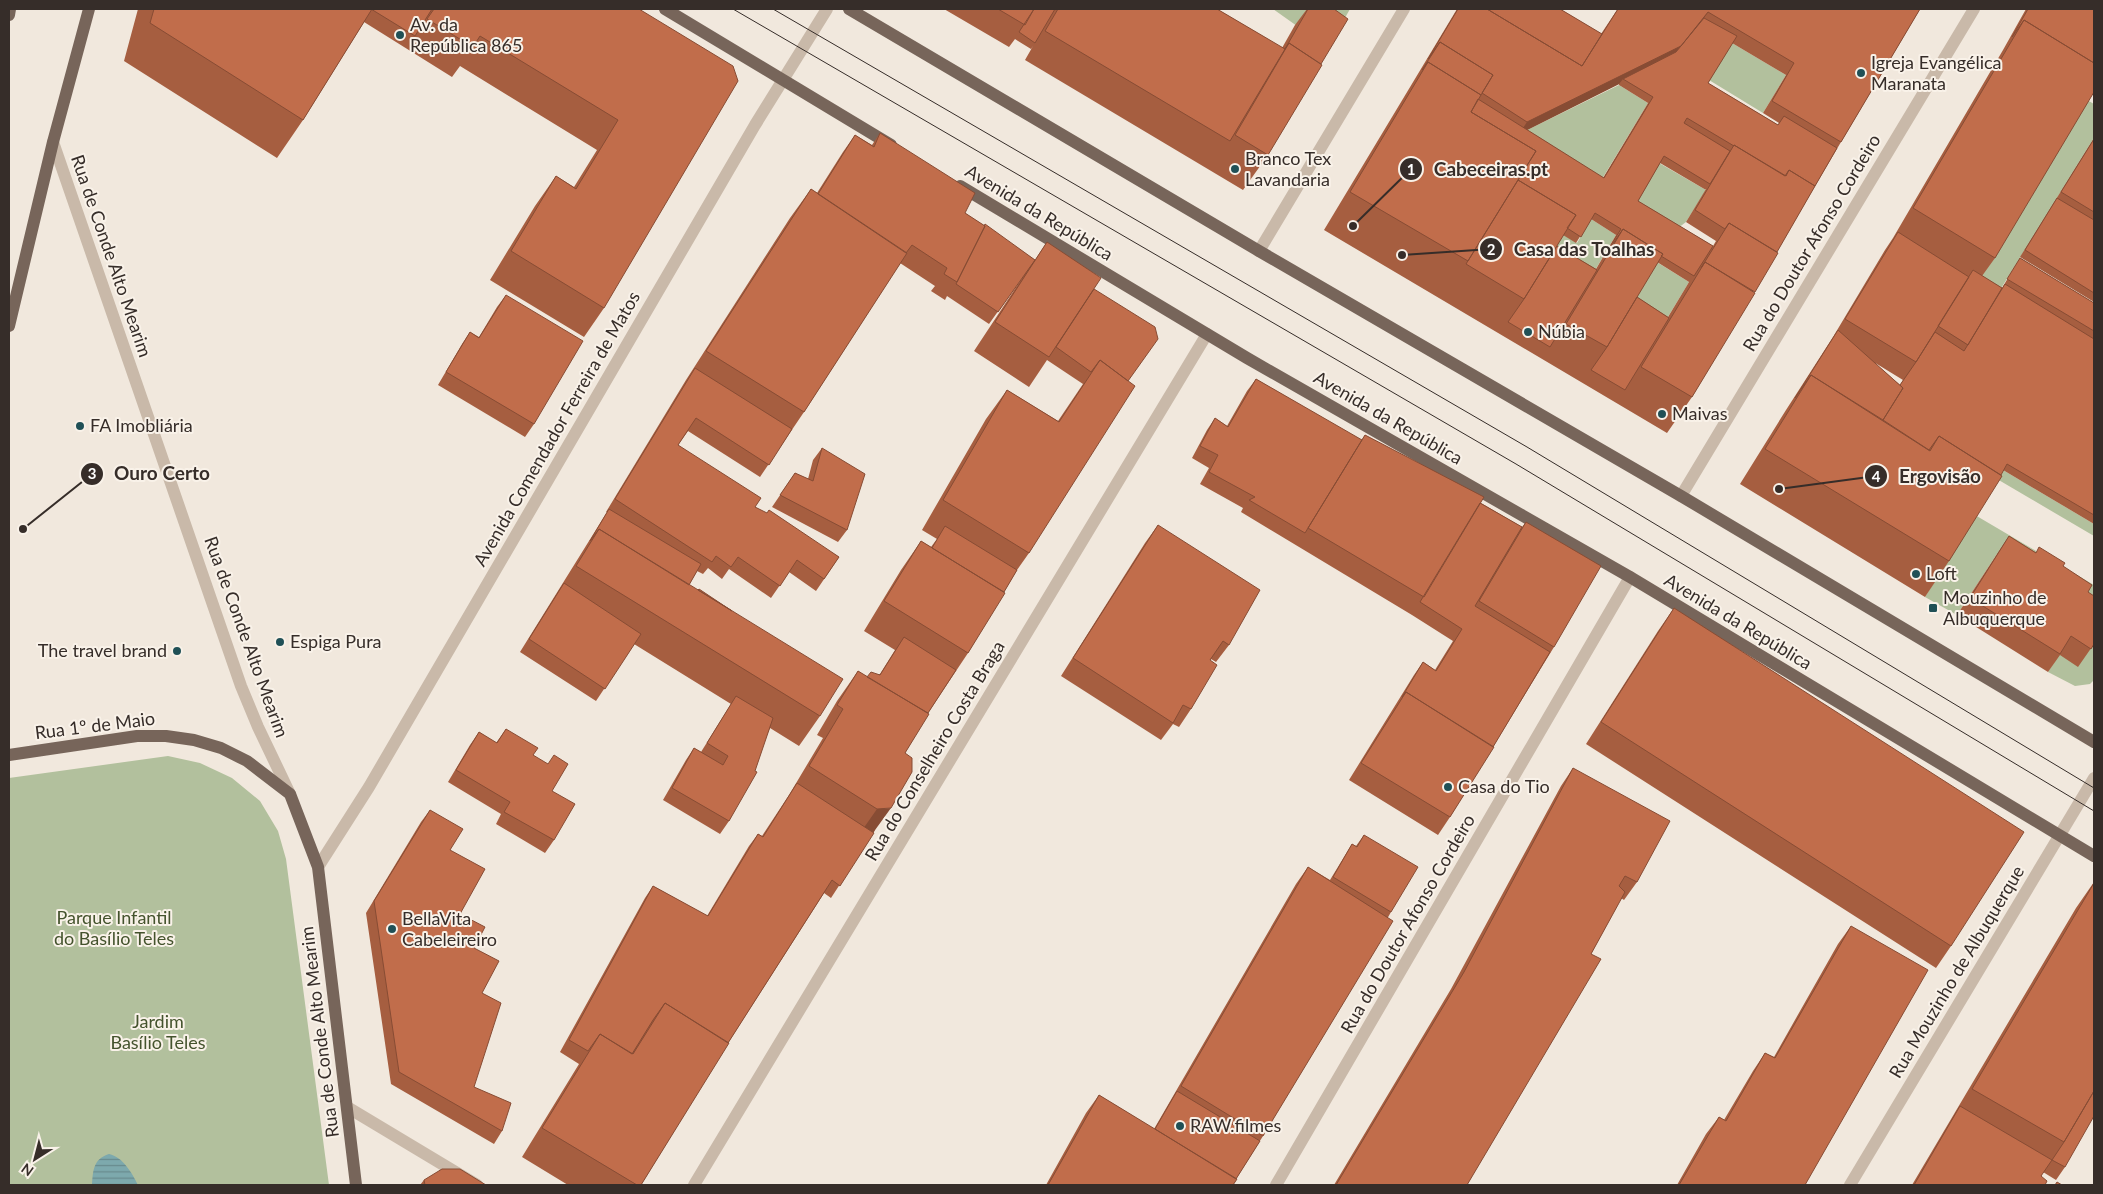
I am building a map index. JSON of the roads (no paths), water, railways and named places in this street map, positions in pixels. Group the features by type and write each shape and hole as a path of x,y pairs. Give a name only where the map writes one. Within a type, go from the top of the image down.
{"main road":[{"path":"9,15 10,9"},
{"path":"9,326 53,142 89,9"},
{"path":"665,9 903,152"},
{"path":"849,9 1259,251 1681,496 2094,742"},
{"name":"Avenida da República","path":"946,178 1207,334 1630,577 2094,856"},
{"name":"Rua 1º de Maio","path":"9,755 137,736 166,736 194,740 221,748 247,761 290,794"},
{"name":"Rua de Conde Alto Mearim","path":"290,794 318,867 356,1185"}],"street":[{"name":"Avenida Comendador Ferreira de Matos","path":"318,867 369,787 782,80 827,9"},
{"path":"1259,251 1404,9"},
{"name":"Rua do Doutor Afonso Cordeiro","path":"1681,496 1974,9"},
{"name":"Rua de Conde Alto Mearim","path":"53,142 241,686 290,794"},
{"name":"Rua do Conselheiro Costa Braga","path":"694,1185 1207,334"},
{"name":"Rua do Doutor Afonso Cordeiro","path":"1276,1185 1630,577"},
{"name":"Rua Mouzinho de Albuquerque","path":"1850,1185 2094,778"},
{"path":"347,1108 477,1185"}],"water":[{"path":"109,1154 123,1162 138,1185 92,1185 97,1162"}],"tram line":[{"path":"733,9 1516,464 2094,811"},
{"path":"773,9 1527,447 2094,788"}],"place":[{"name":"Av. da República 865","path":"400,35"},
{"name":"Igreja Evangélica Maranata","path":"1861,73"},
{"name":"Branco Tex Lavandaria","path":"1235,169"},
{"name":"Cabeceiras.pt","path":"1353,226"},
{"name":"Casa das Toalhas","path":"1402,255"},
{"name":"Núbia","path":"1528,332"},
{"name":"Maivas","path":"1662,414"},
{"name":"FA Imobliária","path":"80,426"},
{"name":"Ergovisão","path":"1779,489"},
{"name":"Ouro Certo","path":"23,529"},
{"name":"Loft","path":"1916,574"},
{"name":"Mouzinho de Albuquerque","path":"1933,608"},
{"name":"Espiga Pura","path":"280,642"},
{"name":"The travel brand","path":"177,651"},
{"name":"Casa do Tio","path":"1448,787"},
{"name":"BellaVita Cabeleireiro","path":"392,929"},
{"name":"RAW.filmes","path":"1180,1126"}],"park label":[{"name":"Parque Infantil do Basílio Teles","path":"114,928"},
{"name":"Jardim Basílio Teles","path":"158,1032"}]}
